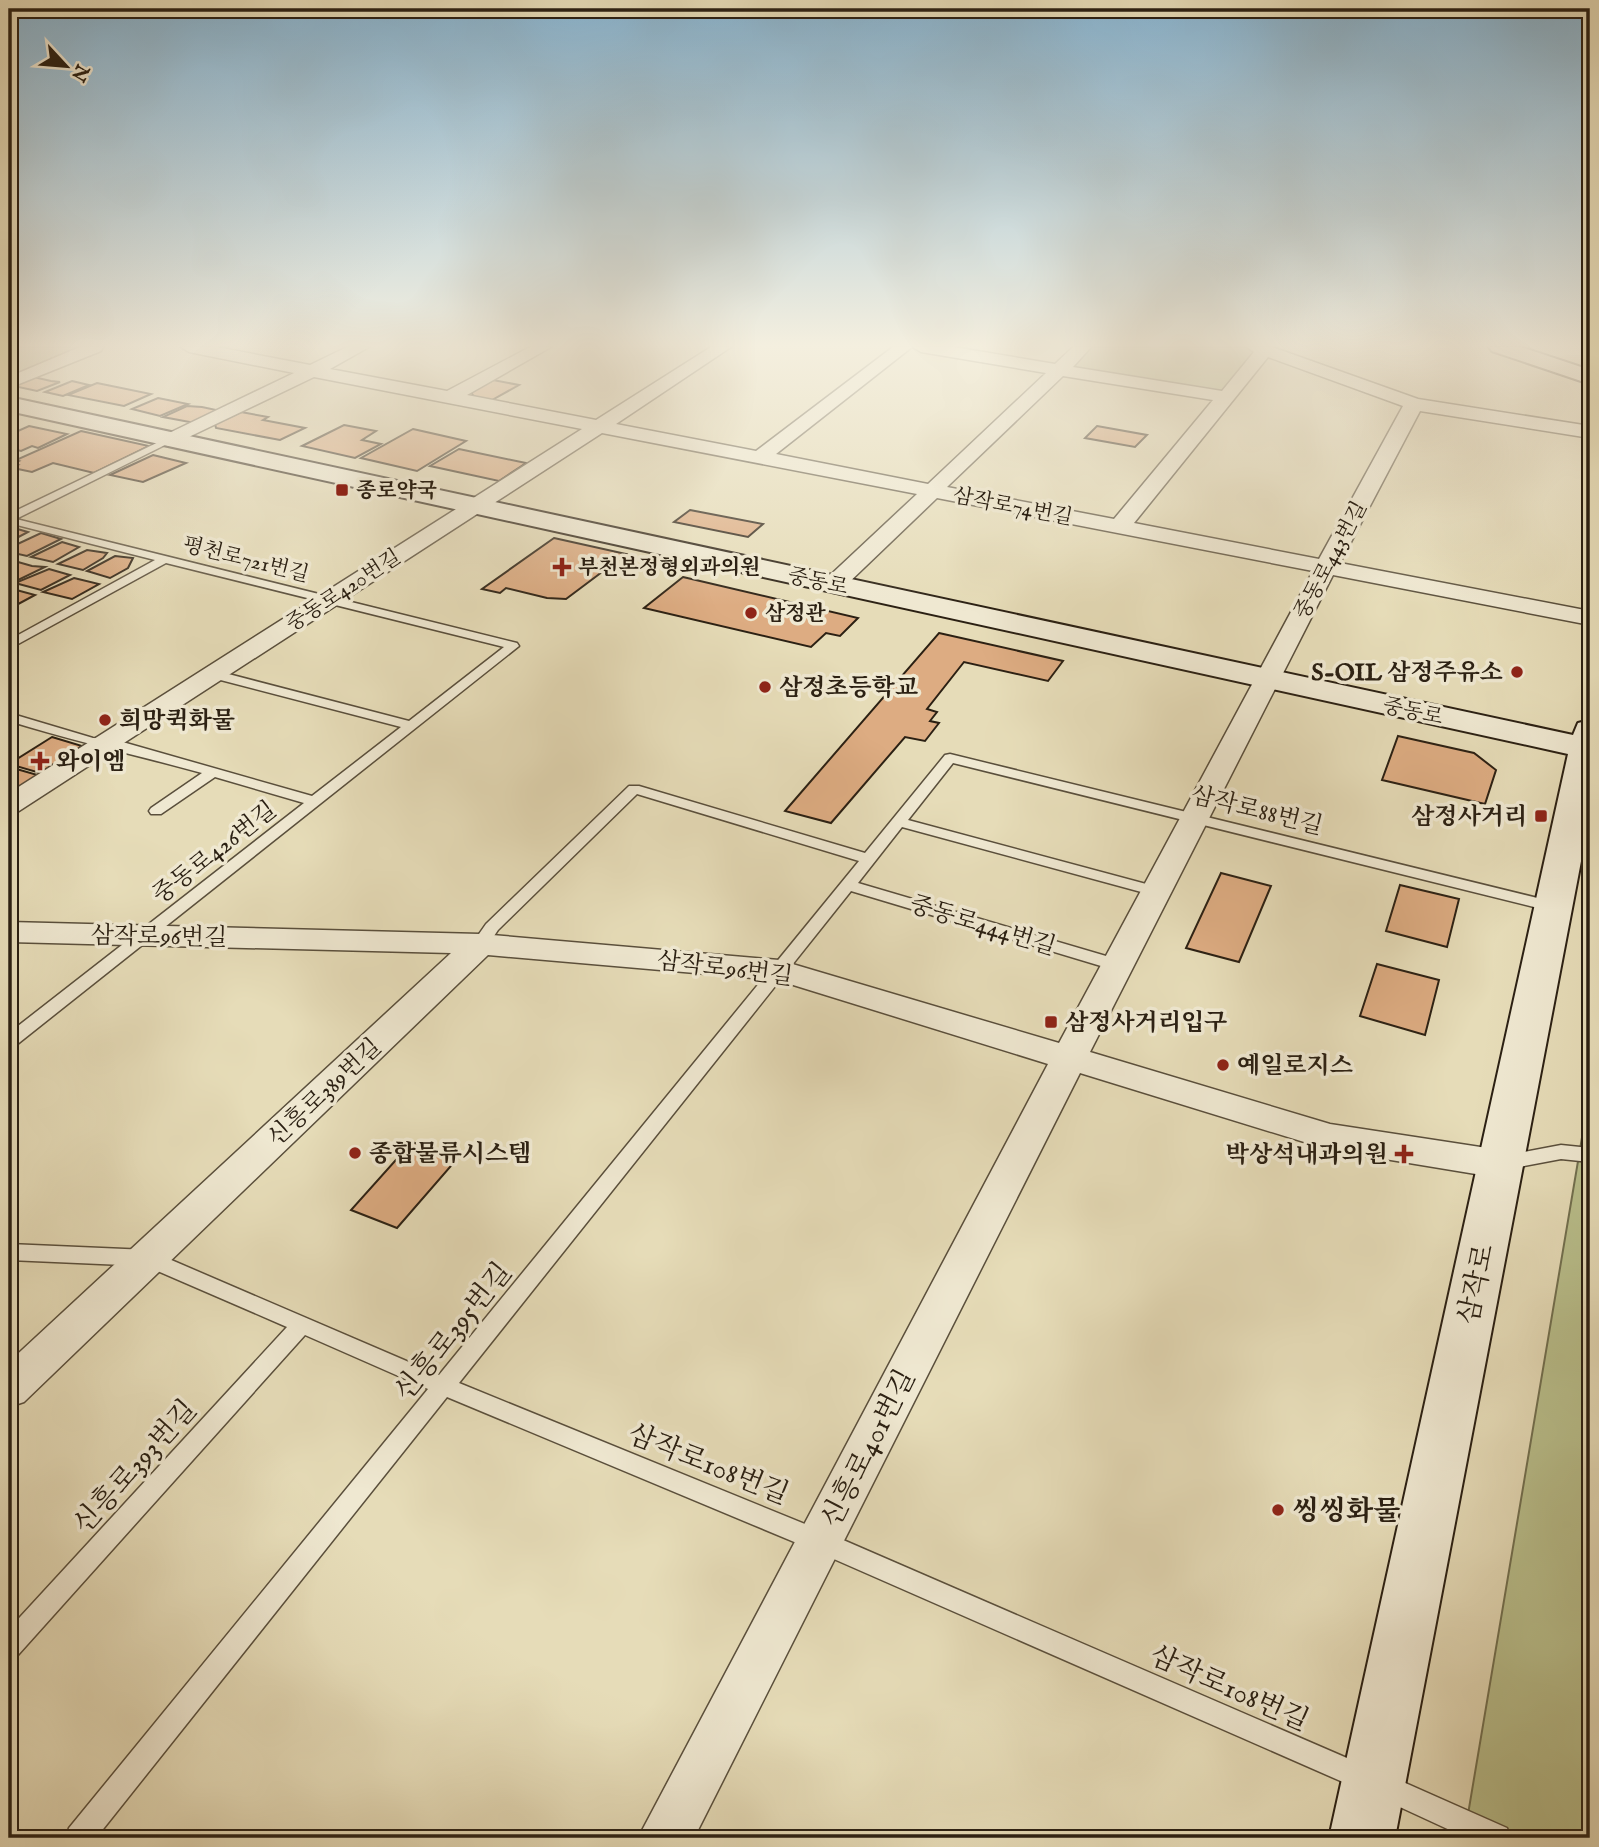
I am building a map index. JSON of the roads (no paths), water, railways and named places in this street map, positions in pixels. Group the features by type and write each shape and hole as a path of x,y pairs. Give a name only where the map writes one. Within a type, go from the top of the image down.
{"street":[{"name":"중동로","path":"140,433 1266,679 1589,742"},
{"path":"170,440 184,433"},
{"name":"중동로420번길","path":"9,805 589,433"},
{"name":"삼작로74번길","path":"637,433 1590,618"},
{"path":"760,457 791,433"},
{"path":"834,585 991,433"},
{"path":"1120,526 1196,433"},
{"name":"중동로443번길","path":"1266,679 1398,433"},
{"path":"1069,1058 1266,679"},
{"name":"삼작로","path":"1362,1838 1589,742"},
{"name":"삼작로96번길","path":"9,932 480,944 779,970 1330,1137 1500,1164"},
{"name":"신흥로389번길","path":"9,1390 480,944"},
{"name":"신흥로401번길","path":"665,1838 1069,1058"}],"lane":[{"path":"9,519 170,440"},
{"name":"평천로721번길","path":"9,519 513,646"},
{"path":"9,645 165,559"},
{"name":"중동로426번길","path":"9,1042 513,646"},
{"path":"213,674 411,726"},
{"path":"9,717 92,742 107,742"},
{"name":"중동로426번길","path":"107,742 316,802"},
{"name":"삼작로88번길","path":"950,758 1554,907"},
{"name":"신흥로395번길","path":"79,1838 950,758"},
{"path":"156,811 213,772"},
{"name":"신흥로389번길","path":"480,944 492,927 634,789 868,859"},
{"path":"899,822 1156,891"},
{"name":"중동로444번길","path":"848,885 1117,965"},
{"path":"1500,1164 1561,1152 1590,1155"},
{"name":"삼작로108번길","path":"9,1252 148,1258 443,1387 819,1541 1497,1838"},
{"name":"신흥로393번길","path":"9,1647 302,1325"}],"place":[{"name":"종로약국","path":"342,490"},
{"name":"부천본정형외과의원","path":"562,567"},
{"name":"삼정관","path":"751,613"},
{"name":"S-OIL 삼정주유소","path":"1517,672"},
{"name":"삼정초등학교","path":"765,687"},
{"name":"희망퀵화물","path":"105,720"},
{"name":"와이엠","path":"40,761"},
{"name":"삼정사거리","path":"1541,816"},
{"name":"삼정사거리입구","path":"1051,1022"},
{"name":"예일로지스","path":"1223,1065"},
{"name":"종합물류시스템","path":"355,1153"},
{"name":"박상석내과의원","path":"1404,1154"},
{"name":"씽씽화물","path":"1278,1510"}]}
